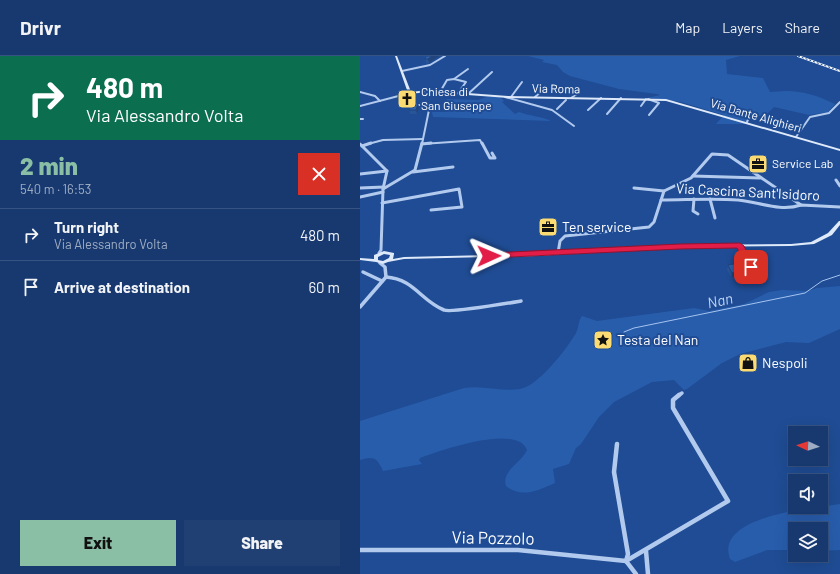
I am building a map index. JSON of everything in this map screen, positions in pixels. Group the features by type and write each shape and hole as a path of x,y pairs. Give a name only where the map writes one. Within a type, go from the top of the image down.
{"street":[{"path":"396,56 410,93"},
{"path":"402,71 430,65 444,56"},
{"path":"454,79 468,68"},
{"path":"468,94 492,72"},
{"path":"440,92 447,80 454,79 466,82 458,93"},
{"name":"Via Roma","path":"511,97 522,82"},
{"path":"535,97 543,90"},
{"name":"Via Roma","path":"360,106 410,93 427,91 505,97 666,100"},
{"path":"360,92 375,96 380,101"},
{"path":"571,98 577,94"},
{"path":"505,97 552,110 574,126"},
{"name":"Via Roma","path":"588,110 601,98"},
{"path":"608,114 621,98"},
{"path":"557,109 565,99 570,102"},
{"path":"641,106 646,99 659,103 649,115"},
{"name":"Via Dante Alighieri","path":"666,100 747,122 840,150"},
{"path":"796,137 810,117 829,113 840,102"},
{"path":"360,197 383,189 412,172 418,164 430,105 418,105"},
{"path":"747,122 750,115"},
{"path":"361,145 383,140 423,139"},
{"path":"422,144 480,140 490,158 495,158 492,153"},
{"path":"361,145 387,171"},
{"path":"634,188 664,191 694,176 710,156 718,153 728,155 801,205"},
{"path":"412,172 452,167"},
{"path":"360,173 387,171"},
{"path":"378,258 381,247 380,240 383,189 387,171"},
{"path":"694,176 761,178"},
{"path":"836,180 840,186"},
{"path":"360,188 383,189"},
{"path":"382,203 459,189 462,207 431,210"},
{"path":"660,200 664,191"},
{"path":"710,199 715,218"},
{"name":"Via Cascina Sant'Isidoro","path":"558,253 560,241 565,236 640,230 649,227 654,222 660,200 738,200 773,207 795,207 801,205 840,207"},
{"path":"694,200 693,211 698,214"},
{"path":"362,259 378,258 389,261 404,258 558,253 680,246 791,245 812,243 830,234 840,222"},
{"path":"740,246 757,278"},
{"path":"381,247 386,252 404,258"},
{"path":"378,258 386,252"},
{"path":"385,267 392,258 392,254"},
{"path":"378,258 385,267 386,277"},
{"path":"363,272 368,273 382,281"},
{"path":"360,307 386,277 396,276 411,283 438,309 446,312 522,301"},
{"path":"626,561 646,551 728,501 673,408 673,400 682,393"},
{"path":"617,444 614,472 628,554 626,561"},
{"name":"Via Pozzolo","path":"360,550 518,550 626,561"},
{"path":"646,551 648,574"},
{"path":"626,561 636,574"}],"shaded area":[{"path":"528,56 740,56 726,60 727,74 763,78 770,92 793,91 805,93 817,96 835,104 828,112 809,115 774,107 764,117 751,114 747,124 716,124 724,115 681,102 647,98 660,95 657,94 619,89 570,76 563,72 557,65 542,62 544,60"},
{"path":"487,97 500,97 504,101 502,102 515,114 519,112 551,121 433,117 432,112 445,112 447,109 486,106 474,103 447,105 444,104 447,99 478,100"},
{"path":"840,286 840,329 809,343 786,342 740,354 722,363 684,390 674,380 652,382 614,402 599,417 581,444 576,448 569,464 553,469 555,483 543,488 524,493 512,490 506,486 506,476 527,450 520,442 509,439 477,441 460,445 420,458 419,460 422,464 383,471 375,459 369,458 360,460 360,421 464,388 478,387 513,390 527,386 543,374 566,348 578,329 582,316 597,321 694,308 709,311 744,304 769,292 782,290 808,291 817,288"},
{"path":"840,504 840,550 828,551 828,522 788,522 788,550 767,550 735,562 730,559 729,544 737,532 751,523 770,516 788,512 788,514 828,514 828,506"}],"building":[{"path":"426,56 432,56 425,59"},
{"path":"411,102 418,103 416,110 409,110"},
{"path":"748,262 752,270 732,273 728,265"}],"waterway":[{"name":"Nan","path":"624,332 634,328 805,293 822,281 840,275"}],"railway":[{"path":"798,56 840,71"}],"place":[{"name":"Chiesa di San Giuseppe","path":"407,99"},
{"name":"Service Lab","path":"758,164"},
{"name":"Ten service","path":"548,227"},
{"name":"Testa del Nan","path":"603,340"},
{"name":"Nespoli","path":"748,363"}],"route":[{"path":"489,256 536,255 680,246 740,246 751,267"}]}
